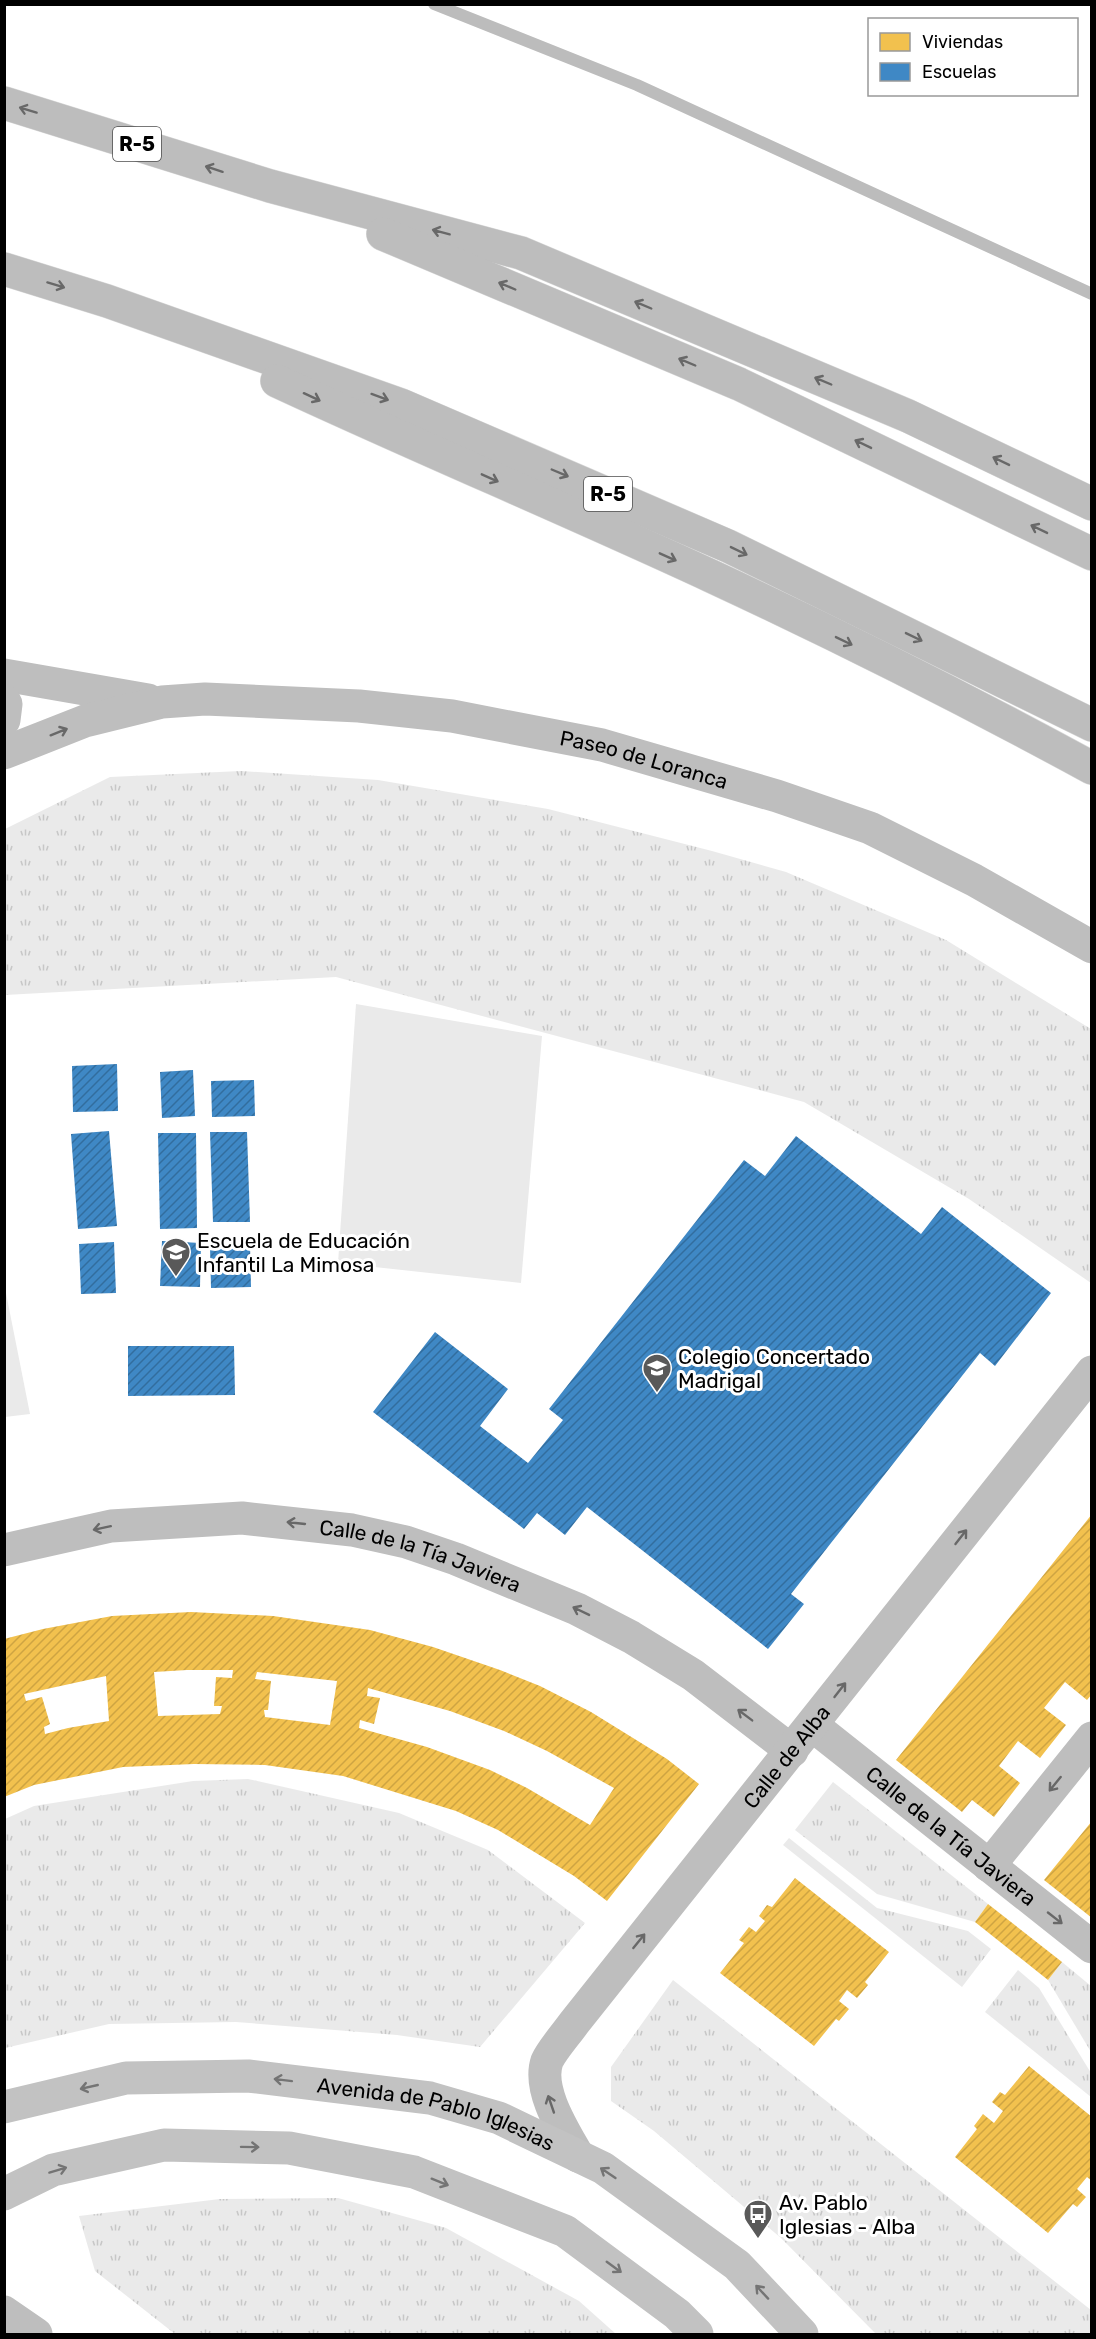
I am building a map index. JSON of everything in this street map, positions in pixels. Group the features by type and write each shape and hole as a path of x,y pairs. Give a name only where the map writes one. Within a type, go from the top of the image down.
{"highway":[{"name":"R-5","path":"4,103 270,186 739,384 1092,554"},
{"path":"270,186 521,253 908,416 1092,504"},
{"name":"R-5","path":"4,269 107,301 401,405 717,541 1092,726"},
{"path":"107,301 370,425 722,581 982,708 1092,768"}],"main road":[{"name":"Avenida de Pablo Iglesias","path":"4,2107 126,2079 248,2076 430,2098 499,2118 603,2168 737,2265 802,2334"},
{"path":"4,2194 53,2170 164,2145 289,2148 414,2172 565,2231 677,2314 697,2334"}],"street":[{"name":"Paseo de Loranca","path":"4,675 162,702"},
{"name":"Paseo de Loranca","path":"4,753 85,721 162,702 205,699 359,706 452,716 602,745 777,796 870,828 974,880 1092,947"},
{"path":"4,701 6,704 4,720"},
{"name":"Calle de Alba","path":"578,2156 553,2111 546,2088 547,2061 574,2023 1092,1372"},
{"name":"Calle de la Tía Javiera","path":"4,1550 111,1526 242,1518 352,1530 406,1542 456,1559 577,1609 631,1637 693,1675 792,1751"},
{"name":"Calle de la Tía Javiera","path":"812,1725 1092,1947"},
{"path":"989,1866 1092,1738"},
{"path":"4,2312 36,2334"}],"green space":[{"path":"241,771 378,780 548,809 786,872 946,940 1091,1029 1091,1283 969,1199 804,1102 336,977 5,995 5,829 110,777"},
{"path":"356,1004 542,1036 521,1283 338,1263"},
{"path":"4,1283 30,1414 5,1417 4,1417"},
{"path":"248,1779 399,1813 488,1850 585,1923 480,2047 397,2035 236,2022 109,2024 5,2048 5,1819 34,1806 193,1781"},
{"path":"833,1782 988,1904 975,1922 877,1894 795,1830"},
{"path":"789,1838 877,1908 968,1931 991,1949 962,1987 783,1845"},
{"path":"1062,1962 1091,1986 1091,2052 1048,1980"},
{"path":"1018,1970 1039,1988 1091,2073 1091,2097 985,2012"},
{"path":"673,1980 1091,2310 1091,2334 876,2334 781,2238 654,2131 611,2101 611,2067"},
{"path":"338,2198 446,2228 579,2301 616,2334 175,2334 95,2271 79,2216 220,2199"}],"building: Viviendas":[{"path":"1092,1514 1092,1694 1087,1700 1065,1682 1044,1708 1066,1725 1040,1758 1018,1741 999,1766 1020,1783 994,1817 972,1800 962,1812 896,1760"},
{"path":"191,1612 273,1616 370,1630 433,1647 540,1686 591,1712 667,1759 699,1784 607,1901 574,1876 498,1830 456,1811 343,1776 265,1765 194,1764 123,1767 34,1785 4,1797 4,1639 112,1616","holes":["187,1670 233,1670 232,1678 216,1677 214,1706 222,1706 220,1714 158,1716 154,1672","257,1672 337,1681 330,1725 265,1717 264,1710 268,1710 271,1681 255,1679","106,1676 109,1721 45,1734 44,1727 50,1724 42,1697 26,1701 24,1694","368,1688 450,1711 504,1731 547,1751 614,1788 590,1825 527,1788 490,1770 427,1747 359,1728 360,1720 374,1724 380,1698 367,1696"]},
{"path":"1092,1821 1092,1918 1044,1880"},
{"path":"795,1878 889,1952 865,1982 868,1985 857,1998 847,1990 839,2001 849,2009 839,2021 836,2019 814,2046 720,1973 744,1943 739,1940 749,1927 756,1932 765,1921 759,1916 767,1905 772,1907"},
{"path":"988,1904 1062,1962 1048,1980 975,1922"},
{"path":"1029,2066 1092,2117 1092,2181 1087,2177 1077,2189 1086,2197 1077,2207 1073,2204 1048,2233 955,2157 977,2129 974,2126 983,2114 994,2123 1003,2111 992,2102 1000,2092 1005,2095"}],"building: Escuelas":[{"path":"117,1064 118,1111 73,1112 72,1066"},
{"path":"193,1070 195,1116 162,1118 160,1072"},
{"path":"254,1080 255,1116 212,1117 211,1081"},
{"path":"109,1131 117,1226 78,1229 71,1134"},
{"path":"210,1132 247,1132 250,1222 213,1222"},
{"path":"158,1133 196,1133 197,1228 160,1229"},
{"path":"796,1136 921,1234 942,1207 1051,1293 995,1366 980,1353 791,1594 804,1604 768,1649 587,1507 565,1535 537,1513 524,1529 373,1412 435,1332 508,1389 480,1426 528,1463 563,1420 549,1409 744,1160 765,1176"},
{"path":"162,1241 201,1243 200,1287 160,1286"},
{"path":"114,1242 116,1293 81,1294 79,1244"},
{"path":"250,1245 251,1287 211,1288 210,1246"},
{"path":"128,1346 234,1346 235,1395 128,1396"}],"waterway":[{"path":"434,4 637,85 1092,294"}],"place":[{"name":"Escuela de Educación Infantil La Mimosa","path":"176,1278"},
{"name":"Colegio Concertado Madrigal","path":"657,1394"},
{"name":"Av. Pablo Iglesias - Alba","path":"758,2240"}]}
